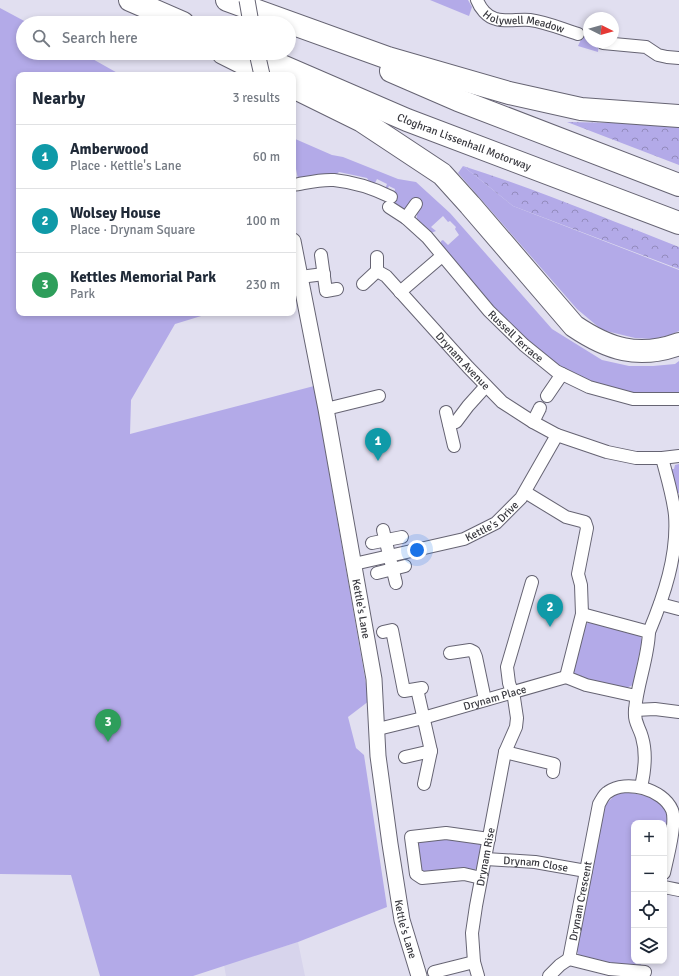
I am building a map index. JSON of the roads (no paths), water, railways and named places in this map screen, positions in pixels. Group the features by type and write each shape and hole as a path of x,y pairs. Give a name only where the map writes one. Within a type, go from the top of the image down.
{"highway":[{"path":"115,0 148,16"},
{"path":"130,0 167,16"},
{"path":"225,0 262,16"},
{"path":"225,0 270,16"},
{"path":"296,25 388,58 509,93 581,109 679,116"},
{"path":"296,31 458,100 679,185"},
{"path":"237,60 262,72"},
{"name":"Cloghran Lissenhall Motorway","path":"268,60 407,120 679,223"},
{"path":"296,88 362,121 442,174 574,326 604,344 638,352 656,350 679,344"}],"street":[{"path":"247,0 250,16"},
{"name":"Holywell Meadow","path":"477,0 480,7 489,16 497,20 530,20 549,24 578,34"},
{"path":"619,44 646,47 662,56 679,58"},
{"path":"259,60 261,72"},
{"name":"Russell Terrace","path":"296,185 333,180 378,190 427,237 489,311 524,345 556,371 589,387 634,399 679,399"},
{"path":"406,218 416,204"},
{"path":"321,255 326,291 337,289"},
{"name":"Kettle's Lane","path":"296,256 326,409 374,679 378,729 378,756 402,920 418,976"},
{"path":"400,292 442,256"},
{"path":"363,284 378,271 377,257"},
{"name":"Drynam Avenue","path":"378,271 386,276 502,402 533,422 557,435 607,452 636,458 662,458 679,456"},
{"path":"300,276 324,274"},
{"path":"547,396 562,374"},
{"path":"449,424 456,422 486,386"},
{"path":"326,409 379,396"},
{"path":"533,422 540,408"},
{"path":"446,412 454,446"},
{"name":"Kettle's Drive","path":"354,564 464,539 496,523 521,498 557,435"},
{"path":"641,787 645,771 646,756 642,736 636,722 636,696 648,643 649,632 660,604 677,535 673,500 662,458"},
{"path":"525,492 566,517 585,522 587,528 578,574 581,585 582,614 566,677 586,686 636,696"},
{"path":"384,535 396,583"},
{"path":"372,543 384,535 402,537"},
{"path":"377,573 405,566"},
{"name":"Drynam Rise","path":"478,976 474,962 472,933 505,752 516,727 517,718 509,683 508,667 532,582"},
{"path":"660,604 679,609"},
{"path":"582,614 649,632"},
{"path":"383,632 392,630 404,691 420,688 423,718 431,751 424,784"},
{"path":"450,653 470,650 474,652 485,700"},
{"name":"Drynam Place","path":"378,729 423,718 566,677"},
{"path":"635,710 655,709 679,712"},
{"path":"405,757 431,751"},
{"path":"505,752 554,764 553,772"},
{"name":"Drynam Crescent","path":"569,959 599,804 603,797 611,790 624,786 641,787 661,795 668,803 672,811 672,826 667,859"},
{"path":"481,878 464,874 422,878 416,874 411,838 446,832 489,839"},
{"name":"Drynam Close","path":"486,859 535,862 586,871"},
{"path":"667,888 679,890"},
{"path":"549,976 560,965 569,959 608,972 647,970"},
{"path":"434,972 474,962"}],"place":[{"name":"Amberwood","path":"378,461"},
{"name":"Wolsey House","path":"550,627"},
{"name":"Kettles Memorial Park","path":"108,742"}]}
